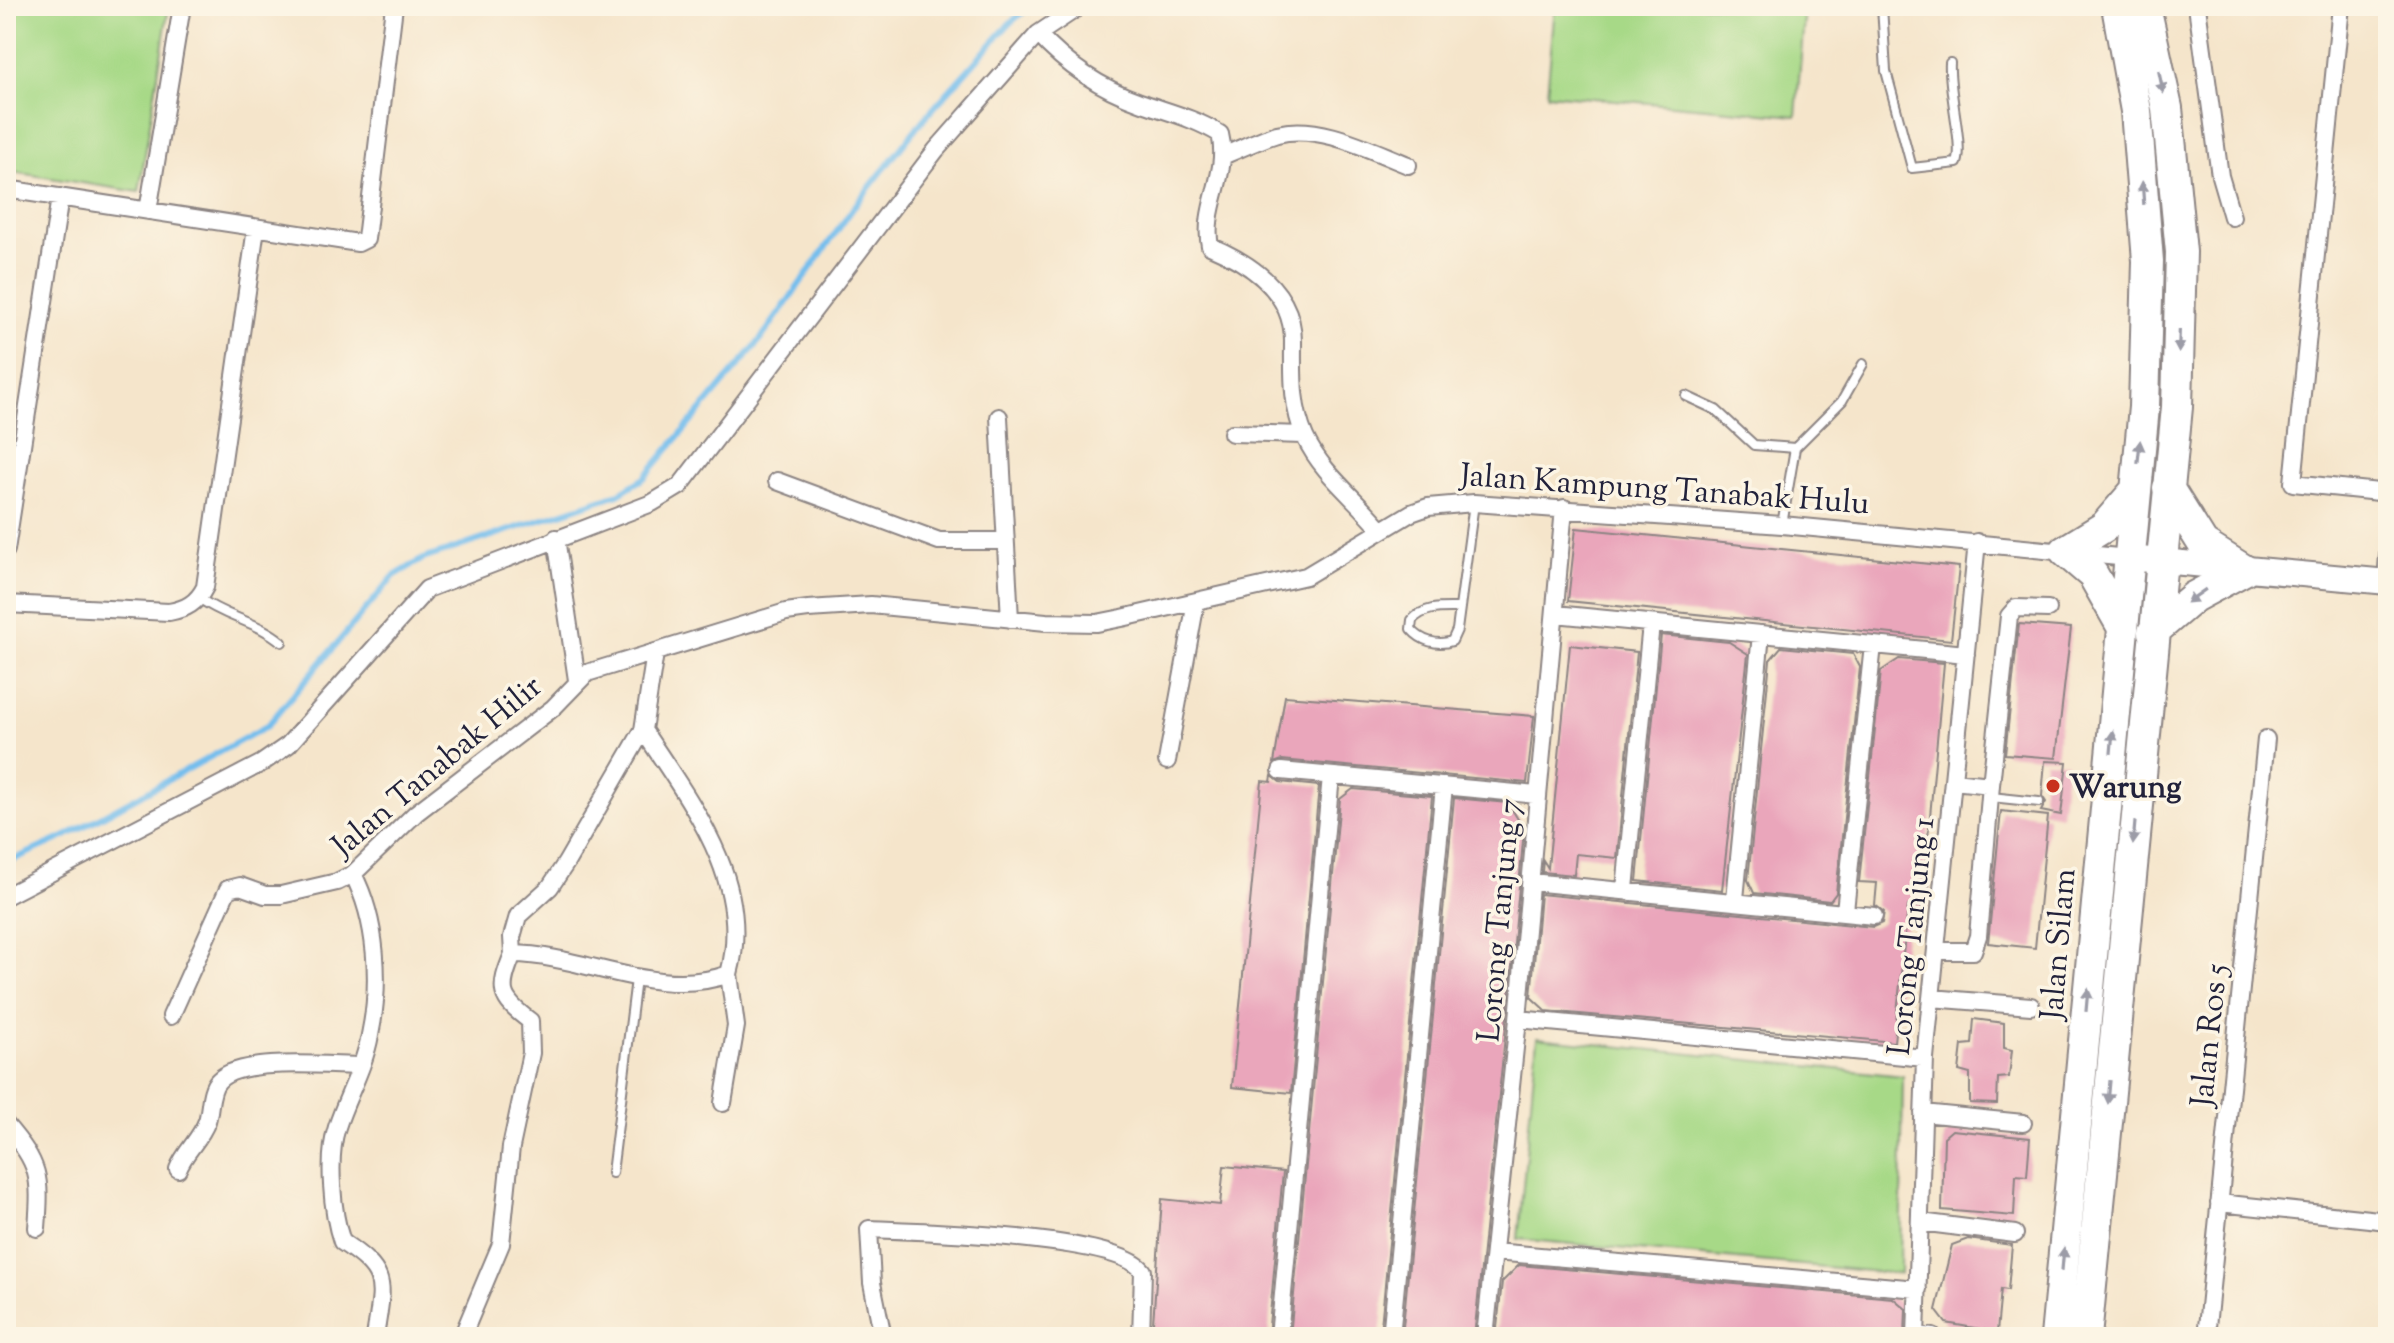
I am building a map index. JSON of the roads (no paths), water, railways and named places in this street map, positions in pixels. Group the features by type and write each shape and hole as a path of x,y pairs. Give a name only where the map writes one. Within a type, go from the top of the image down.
{"highway":[{"name":"Jalan Silam","path":"2056,1337 2144,407 2148,261 2136,111 2117,6"},
{"name":"Jalan Silam","path":"2086,1337 2177,407 2181,252 2167,108 2145,6"},
{"path":"2153,632 2194,597 2244,570 2203,544 2179,511 2168,488"},
{"path":"2123,628 2113,605 2093,575 2065,551 2104,527 2135,491"}],"main road":[{"name":"Jalan Kampung Tanabak Hulu","path":"2129,558 2387,582"}],"street":[{"path":"148,211 182,6"},
{"path":"6,189 358,243 366,239 394,6"},
{"path":"6,896 262,763 295,737 427,589 665,498 680,486 936,150 1038,34 1080,6"},
{"path":"2197,6 2220,176 2232,217"},
{"path":"2341,6 2293,483 2388,493"},
{"path":"1038,34 1058,56 1113,92 1188,116 1220,134 1225,155 1209,220 1210,246 1262,275 1288,316 1293,337 1291,384 1304,435 1317,459 1382,530"},
{"path":"1225,155 1278,134 1303,131 1362,147 1408,165"},
{"path":"6,550 60,197"},
{"path":"6,604 169,612 190,605 199,598 205,587 256,228"},
{"path":"999,417 1010,619"},
{"path":"1232,433 1304,435"},
{"path":"777,481 939,541 1005,541"},
{"name":"Jalan Kampung Tanabak Hulu","path":"577,680 587,673 786,612 808,609 871,605 1010,619 1097,623 1306,576 1382,530 1428,507 1474,503 1782,525 2129,558"},
{"name":"Lorong Tanjung 7","path":"1485,1337 1518,1019 1564,508"},
{"path":"556,538 577,680"},
{"name":"Lorong Tanjung 1","path":"1922,1336 1918,1289 1925,1058 1977,542"},
{"path":"2387,582 2388,555"},
{"path":"1167,761 1196,602"},
{"path":"1936,951 1973,951 1978,936 2009,616 2016,608 2048,609"},
{"path":"1555,614 1966,654"},
{"path":"1625,889 1651,624"},
{"path":"1735,899 1761,634"},
{"path":"1845,911 1873,645"},
{"path":"462,1337 501,1244 511,1147 531,1053 530,1021 508,1005 502,991 513,954 512,937 518,916 550,887 643,730 655,653"},
{"name":"Jalan Tanabak Hilir","path":"171,1016 228,889 240,886 265,895 281,895 337,882 353,874 416,813 553,708 577,680"},
{"path":"643,730 701,816 719,858 734,925 729,974 736,1026 723,1103"},
{"name":"Jalan Ros 5","path":"2206,1337 2266,739"},
{"path":"1281,771 1537,795"},
{"path":"1279,1337 1331,776"},
{"path":"1953,781 1991,791"},
{"path":"1391,1337 1444,786"},
{"path":"353,874 371,915 374,1010 361,1066 336,1130 332,1192 342,1242 373,1263 381,1279 375,1337"},
{"path":"1531,882 1735,899 1874,916"},
{"path":"513,954 547,958 636,979 712,980 729,974"},
{"path":"1931,998 2031,1006"},
{"path":"1518,1019 1925,1058"},
{"path":"178,1169 183,1155 207,1121 214,1087 220,1078 264,1066 361,1066"},
{"path":"1923,1113 2023,1123"},
{"path":"6,1125 32,1156 40,1190 37,1228"},
{"path":"2219,1203 2388,1221"},
{"path":"1920,1222 2015,1234"},
{"path":"883,1337 872,1283 869,1229 1008,1237 1114,1253 1143,1271 1141,1337"},
{"path":"1494,1252 1918,1289"}],"lane":[{"path":"1882,6 1886,71 1912,168 1949,166 1957,163 1961,155 1951,102 1950,63"},
{"path":"1782,525 1795,448 1842,401 1863,364"},
{"path":"1686,396 1716,410 1754,445 1795,448"},
{"path":"1460,608 1431,608 1418,613 1412,620 1411,629 1417,636 1433,643 1452,641 1460,608 1474,503"},
{"path":"199,598 219,613 267,629 282,642"},
{"path":"1991,791 2039,802"},
{"path":"612,1173 636,979"}],"waterway":[{"path":"6,863 64,837 267,726 394,576 423,559 618,494 644,478 761,339 854,207 922,121 1010,23 1031,6"}],"place":[{"name":"Warung","path":"2053,786"}]}
